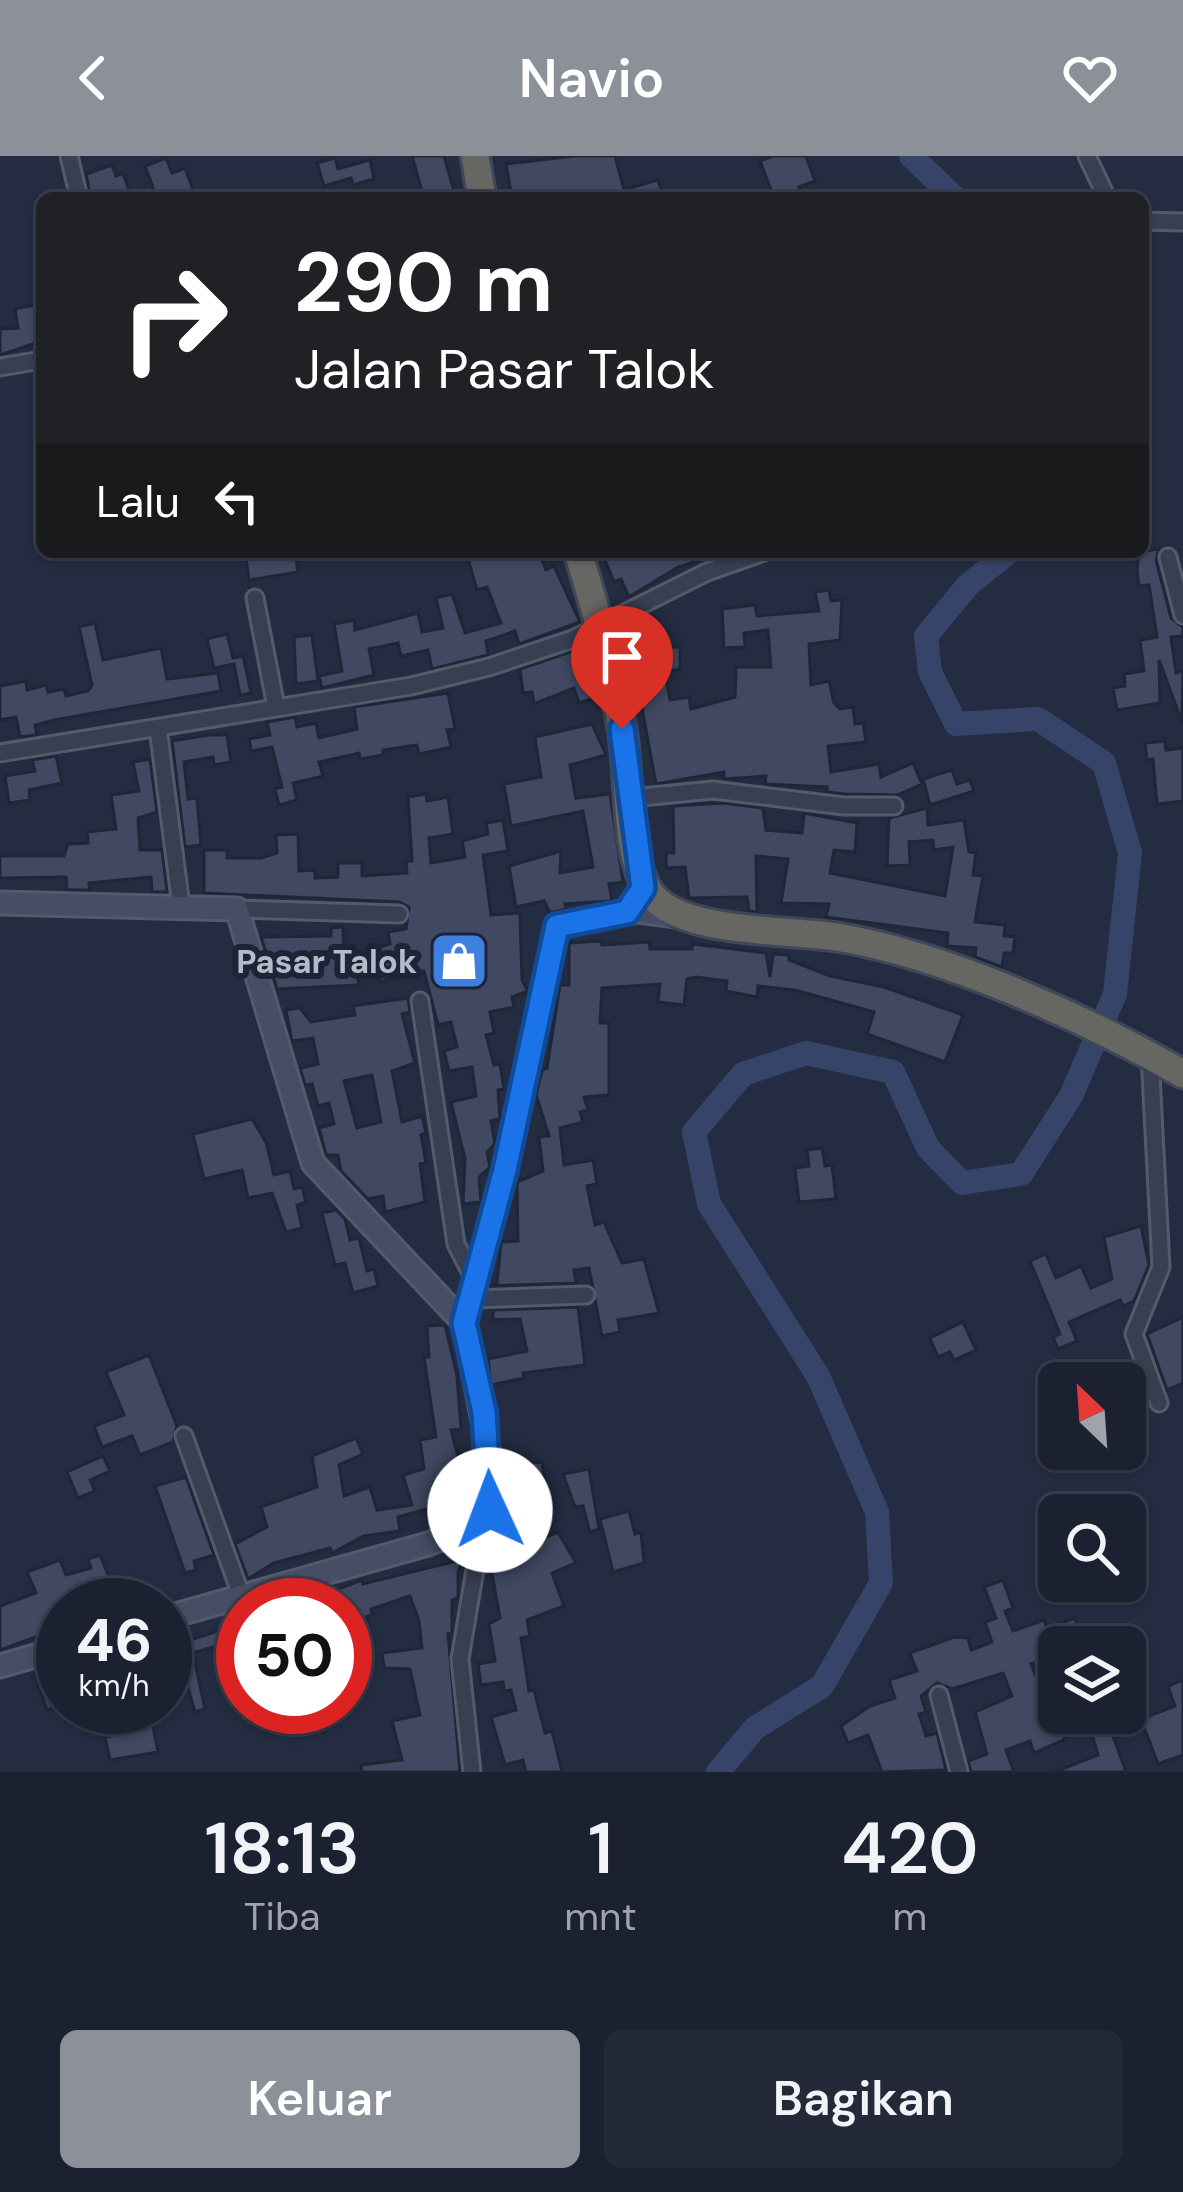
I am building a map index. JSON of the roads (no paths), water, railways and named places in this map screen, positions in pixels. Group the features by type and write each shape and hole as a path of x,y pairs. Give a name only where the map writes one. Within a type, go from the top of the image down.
{"highway":[{"path":"475,156 481,192"},
{"path":"580,558 601,627 644,879 661,905 682,917 885,946 1046,1009 1141,1050 1183,1074"}],"main road":[{"path":"627,912 644,879"},
{"path":"0,903 238,909 313,1162 464,1323"},
{"path":"303,1578 428,1544 483,1522 492,1500 488,1447 464,1323 557,926 627,912 682,917"},
{"path":"0,1666 36,1656"}],"street":[{"path":"69,156 78,192"},
{"path":"1087,156 1104,192"},
{"path":"1149,221 1183,222"},
{"path":"0,367 36,361"},
{"path":"1168,557 1183,615"},
{"path":"0,754 450,678 601,627 707,572 747,558"},
{"path":"255,598 276,707"},
{"path":"158,728 181,906"},
{"path":"631,798 713,790 844,806 895,806"},
{"path":"238,909 399,914"},
{"path":"420,1001 456,1244 474,1290 586,1295"},
{"path":"1141,1050 1161,1267 1134,1334 1160,1402"},
{"path":"184,1436 235,1578"},
{"path":"472,1772 460,1659 483,1522"},
{"path":"939,1695 959,1772"}],"waterway":[{"path":"911,156 949,192"},
{"path":"718,1772 755,1728 822,1686 881,1583 877,1512 818,1376 709,1204 694,1132 743,1074 806,1053 893,1072 928,1148 962,1183 1021,1174 1071,1096 1115,994 1130,853 1104,763 1038,719 956,724 930,672 926,636 968,585 1002,558"}],"place":[{"name":"Pasar Talok","path":"459,961"}]}
